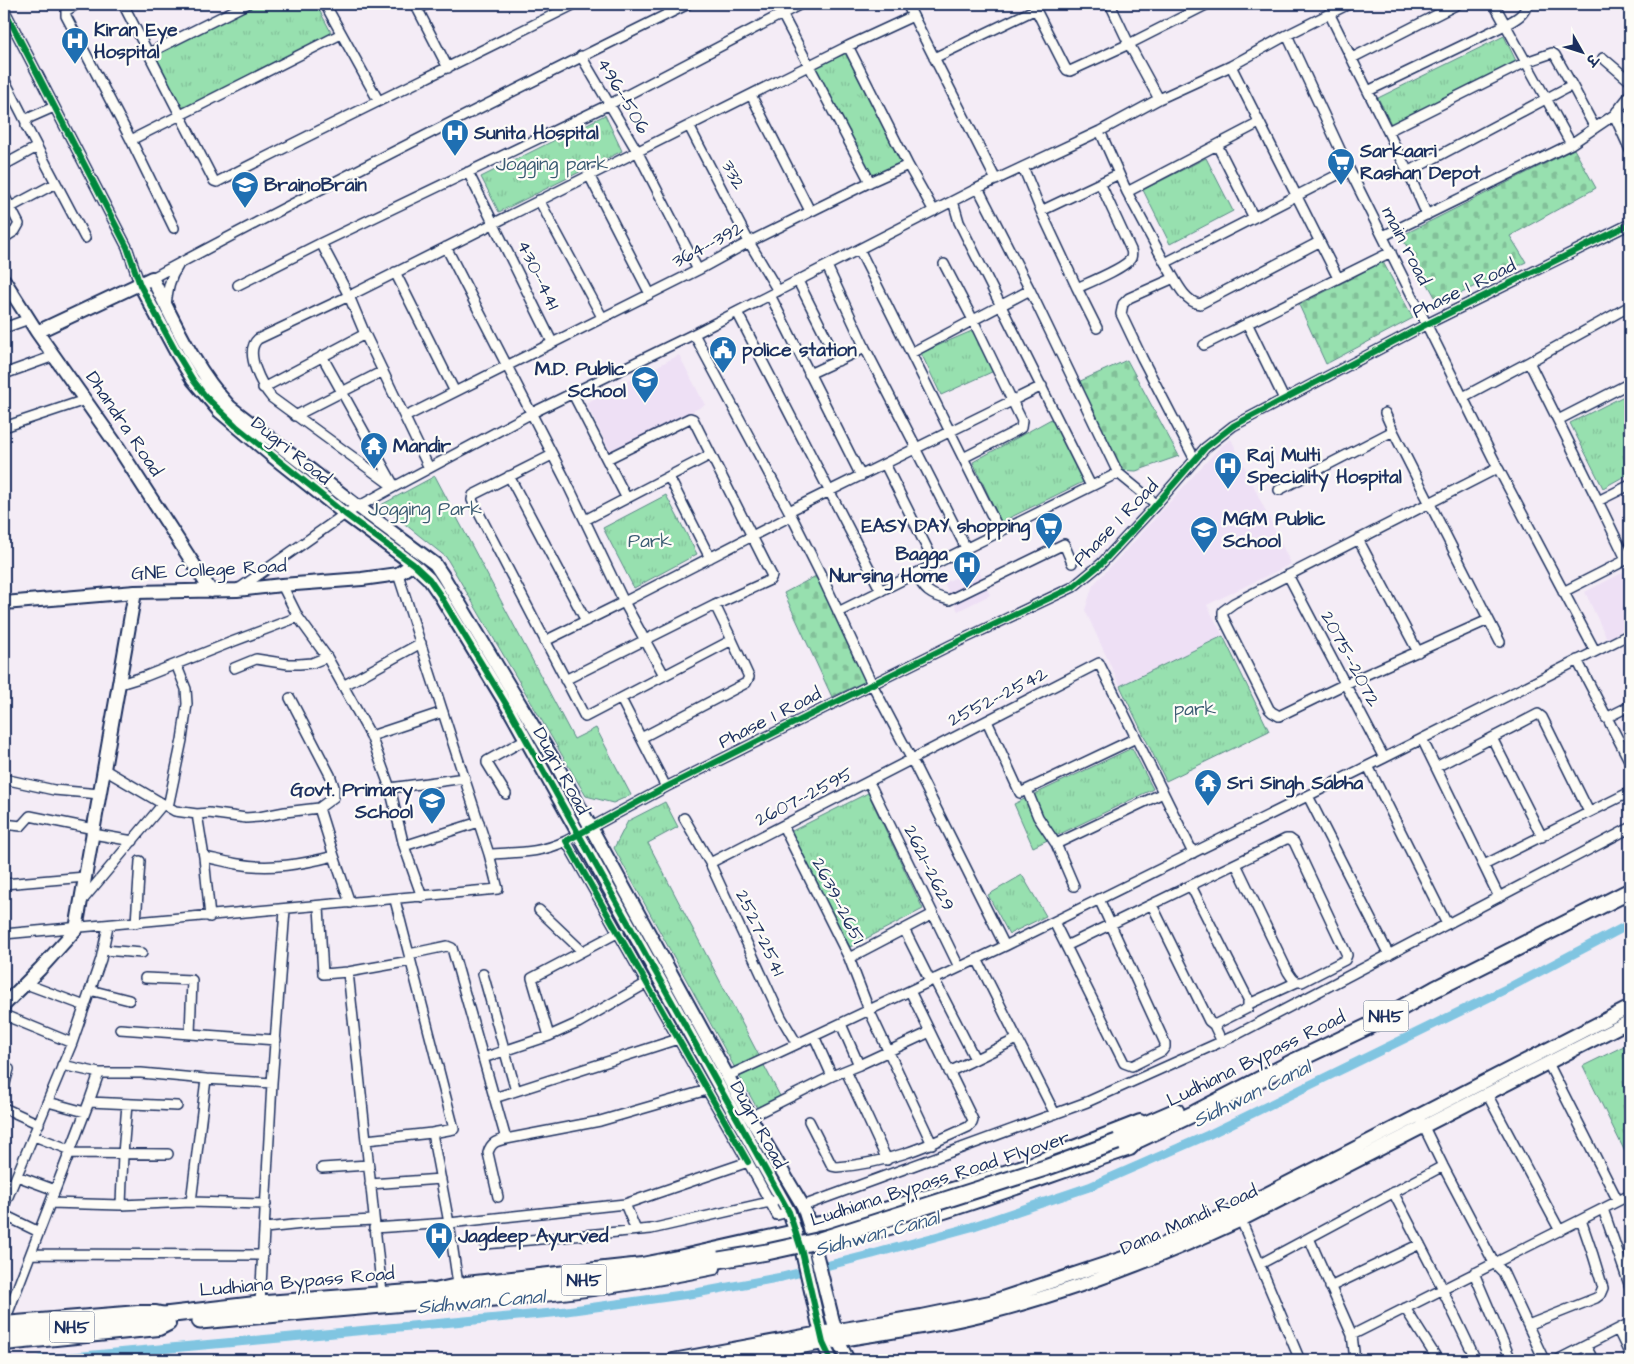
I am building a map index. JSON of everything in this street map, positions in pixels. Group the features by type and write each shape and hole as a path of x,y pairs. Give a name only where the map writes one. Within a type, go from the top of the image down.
{"highway":[{"name":"Ludhiana Bypass Road","path":"1154,1120 1192,1105 1630,881"},
{"name":"Ludhiana Bypass Road","path":"1140,1139 1196,1113 1630,890"},
{"name":"Ludhiana Bypass Road Flyover","path":"1119,1141 1132,1130 1154,1120"},
{"name":"Ludhiana Bypass Road Flyover","path":"442,1293 588,1279 671,1268 767,1252 817,1241 1045,1168 1119,1141 1140,1139"},
{"name":"Ludhiana Bypass Road","path":"169,1319 260,1304 382,1294 442,1293"},
{"name":"Ludhiana Bypass Road","path":"169,1319 442,1293"},
{"name":"NH5","path":"4,1333 145,1321 156,1316 169,1319"}],"street":[{"path":"77,4 68,9 66,16 131,140 174,228"},
{"path":"123,4 214,180 218,182 378,100 448,68 575,4"},
{"path":"149,53 247,4"},
{"path":"325,4 378,100"},
{"path":"428,4 416,6 448,68"},
{"path":"37,332 140,285 285,207 581,56 688,4"},
{"path":"238,285 610,104 801,4"},
{"path":"907,4 996,180"},
{"path":"1110,4 1159,99"},
{"path":"1184,4 1189,14"},
{"path":"934,58 1035,6 1067,70 1073,70 1208,4"},
{"path":"237,590 357,506 429,468 978,188 1100,131 1159,99 1231,66 1349,4"},
{"path":"1352,58 1458,4"},
{"path":"1494,4 1571,144"},
{"path":"1368,91 1505,26 1521,15 1527,4"},
{"path":"4,9 127,247 140,285"},
{"path":"1329,13 1408,172 1427,215"},
{"path":"782,14 870,182"},
{"path":"394,487 277,403 263,388 252,352 254,342 848,46 913,16"},
{"path":"131,140 342,34"},
{"name":"main road","path":"1287,35 1349,169 1498,468 1595,651"},
{"path":"848,46 908,165 934,211"},
{"path":"1388,131 1526,62 1552,53 1558,60 1595,128"},
{"name":"496--506","path":"581,56 637,151 698,270"},
{"path":"1602,58 1630,81"},
{"path":"1231,66 1338,278"},
{"path":"4,79 26,122 26,126 85,238"},
{"path":"1408,172 1572,85"},
{"path":"751,95 810,211"},
{"path":"1383,236 1571,144 1615,113 1630,95"},
{"path":"26,122 29,118 54,107"},
{"path":"1615,113 1630,122"},
{"path":"1615,113 1630,150"},
{"path":"1127,192 1259,123"},
{"name":"332","path":"689,126 749,242 774,293 809,374 861,476"},
{"path":"1100,131 1127,192 1165,263 1188,298 1195,304 1200,304 1319,242"},
{"path":"1217,145 1253,216"},
{"path":"4,165 37,147"},
{"name":"364--392","path":"405,417 698,270 810,211 908,165"},
{"path":"1023,167 1041,211 1097,328"},
{"path":"1165,263 1253,216 1349,169"},
{"name":"430--441","path":"468,172 552,342"},
{"path":"1041,211 1119,174"},
{"path":"589,175 650,294"},
{"path":"11,207 56,183"},
{"path":"1078,288 1123,266 1132,256 1132,250 1100,183"},
{"path":"978,188 1030,290 1118,473 1156,504"},
{"path":"4,195 19,224 15,231 4,238"},
{"path":"539,200 602,317"},
{"path":"954,201 959,222 1091,486"},
{"name":"Phase 1 Road","path":"489,854 538,851 566,841 666,787 1072,587 1101,564 1205,448 1233,426 1427,324 1630,224"},
{"path":"321,243 349,296 365,334 429,468"},
{"path":"446,247 532,414 624,602 664,675"},
{"path":"859,249 1000,532"},
{"path":"1204,345 1391,252"},
{"path":"166,305 168,282 182,262"},
{"path":"944,264 974,320 1022,421 1021,428 963,458"},
{"path":"827,266 865,348 966,548"},
{"path":"395,272 455,392"},
{"name":"Dugri Road","path":"152,278 197,364 216,392 239,415 435,564 443,576 556,764 750,1117 803,1206 836,1336 848,1360"},
{"path":"1174,278 1130,298 1123,304 1122,314 1142,358 1195,460"},
{"path":"798,281 838,360"},
{"name":"Dhandra Road","path":"5,284 118,447 211,592"},
{"name":"Dugri Road","path":"140,285 176,352 193,380 206,396 236,426 345,514 414,564 429,579 440,595 526,739 579,833 775,1201 789,1212 801,1250 821,1338 832,1360"},
{"path":"911,353 1030,290"},
{"path":"1463,397 1630,306"},
{"path":"737,312 881,591"},
{"path":"4,328 29,319"},
{"path":"1247,323 1284,399"},
{"path":"263,388 365,334"},
{"path":"694,334 790,514 872,684 1005,946"},
{"path":"809,374 865,348"},
{"path":"4,374 54,356"},
{"path":"322,356 394,487"},
{"path":"1529,362 1628,559 1563,592"},
{"path":"295,416 383,370"},
{"path":"1558,420 1630,384"},
{"path":"545,641 710,558 830,491 1042,386"},
{"path":"573,394 626,498"},
{"path":"4,427 85,400"},
{"path":"1385,413 1500,642"},
{"path":"565,680 772,578 771,572 691,418 607,459"},
{"path":"1279,490 1393,431"},
{"path":"552,455 473,495 472,500 585,717 732,640"},
{"path":"585,520 710,455"},
{"path":"885,464 935,564"},
{"path":"1488,620 1345,684 1283,715 1275,714 1269,708 1222,617 1223,611 1234,602 1498,468"},
{"path":"838,612 1118,473"},
{"path":"509,476 586,621"},
{"path":"669,477 710,558"},
{"path":"1598,501 1630,485"},
{"path":"1358,539 1418,652"},
{"path":"916,573 922,586 935,596 949,600 1064,544 1072,563"},
{"name":"GNE College Road","path":"4,603 135,592 211,592 362,579 398,574 414,564"},
{"path":"4,934 320,907 498,889 479,822 398,574"},
{"name":"2075--2072","path":"1288,575 1384,758"},
{"path":"282,585 298,617 327,658 371,736 390,788 404,846 422,897"},
{"path":"4,1005 26,984 76,929 135,592"},
{"path":"641,738 746,683 749,678 715,606"},
{"path":"120,684 146,676 298,617"},
{"path":"728,1076 1054,922 1630,634"},
{"path":"342,686 421,644"},
{"path":"234,668 256,659 294,664 312,663 327,658"},
{"path":"1577,660 1630,762"},
{"name":"2552--2542","path":"912,760 1098,663 1136,738"},
{"path":"81,903 165,806 182,740 187,704 186,689 176,664"},
{"path":"104,770 175,811 246,818 319,808 334,797 334,787 330,775 290,698"},
{"path":"621,699 666,787"},
{"path":"1606,718 1630,706"},
{"path":"371,736 443,712"},
{"path":"1436,767 1538,714 1589,812"},
{"path":"987,721 1038,817 1056,844 1074,886"},
{"path":"1024,791 1136,738 1193,853"},
{"path":"1492,738 1542,837"},
{"path":"506,794 487,761 526,739"},
{"path":"1422,739 1499,897"},
{"name":"2607--2595","path":"710,863 912,760"},
{"path":"1368,766 1447,924"},
{"path":"4,778 54,790 100,794"},
{"path":"390,788 465,778"},
{"name":"2621--2629","path":"869,782 959,967"},
{"path":"1484,865 1630,792"},
{"path":"1056,844 1163,793"},
{"path":"1308,796 1389,955"},
{"path":"319,808 350,903"},
{"path":"197,814 204,857 210,917"},
{"path":"4,824 20,826 28,817 33,816 133,841"},
{"name":"2527-2541","path":"684,818 710,863 781,1017 797,1044"},
{"path":"404,846 479,822"},
{"name":"2639--2651","path":"783,826 849,958 933,914"},
{"path":"803,1206 1087,1102 1222,1042 1630,828"},
{"path":"1066,946 1286,839 1290,839 1294,842 1347,955 1345,960 1302,982 1297,982 1249,1004 1248,1008 1214,1025"},
{"path":"485,1244 651,1229 775,1201 748,1162 566,841"},
{"path":"204,857 239,865 268,867 284,866 334,856"},
{"path":"136,923 140,860"},
{"path":"1236,864 1288,972 1297,982"},
{"path":"4,884 85,876"},
{"path":"1191,886 1249,1004"},
{"path":"1099,899 1165,1043 1162,1051 1132,1066 1128,1066"},
{"path":"366,1140 454,1129 395,900"},
{"path":"1152,905 1209,1021 1214,1025 1222,1042"},
{"path":"320,907 322,971 326,974 348,972 409,958 447,946 452,948 506,1140"},
{"path":"260,1304 272,1083 285,910"},
{"path":"539,910 582,952"},
{"path":"1054,922 1124,1063 1128,1066 1136,1080"},
{"path":"4,1206 72,1042 104,950 108,926"},
{"path":"904,929 975,1059"},
{"path":"549,1036 532,978 619,932"},
{"path":"104,950 142,954"},
{"path":"849,958 869,1010 932,1144"},
{"path":"977,959 1055,1114"},
{"path":"348,972 382,1294"},
{"path":"482,974 516,1091"},
{"path":"145,978 192,980 190,1034"},
{"path":"482,1058 549,1036 578,1023 647,983"},
{"path":"26,984 85,1006"},
{"path":"90,990 129,1000"},
{"path":"809,1121 832,1166 841,1167 901,1156 968,1127 973,1122 910,991"},
{"path":"836,1336 990,1302 1162,1245 1421,1121 1630,1007"},
{"path":"4,1015 72,1042"},
{"name":"Dana Mandi Road","path":"730,1360 821,1338 947,1322 1018,1304 1112,1274 1182,1247 1241,1220 1421,1121 1487,1094 1630,1021"},
{"path":"841,1024 859,1065"},
{"path":"120,1028 276,1040"},
{"path":"750,1117 832,1076 930,1032"},
{"path":"814,1036 832,1076"},
{"path":"494,1098 678,1039"},
{"path":"950,1072 1018,1039"},
{"path":"1548,1063 1618,1201"},
{"path":"4,1064 9,1069 4,1087"},
{"path":"62,1065 99,1073 141,1073 272,1083"},
{"path":"846,1071 887,1160"},
{"path":"4,1344 159,1329 169,1319 156,1312 138,1312 4,1324 86,1112 99,1073"},
{"path":"191,1202 206,1079"},
{"path":"498,1197 488,1152 495,1142 600,1121 707,1090"},
{"path":"1487,1094 1560,1231"},
{"path":"48,1102 86,1112"},
{"path":"89,1102 177,1106"},
{"path":"121,1205 127,1104"},
{"path":"4,1108 39,1124"},
{"path":"809,1225 861,1216 962,1186 1035,1162 1130,1124 1150,1118 1154,1120"},
{"path":"1421,1121 1494,1263 1502,1272 1544,1360"},
{"path":"432,1133 449,1223 442,1293"},
{"path":"34,1136 70,1152 168,1154"},
{"path":"442,1293 454,1302 581,1291 664,1278 801,1250 871,1234 1006,1192 1130,1149 1140,1139"},
{"path":"264,1228 312,1223 449,1223 625,1204 748,1162"},
{"path":"322,1168 368,1164"},
{"path":"1260,1264 1443,1166"},
{"path":"17,1176 55,1190"},
{"path":"370,1184 441,1179"},
{"path":"1393,1192 1443,1289 1476,1360"},
{"path":"1352,1335 1618,1201 1629,1198"},
{"path":"50,1204 121,1205 191,1202 266,1204"},
{"path":"625,1204 636,1230"},
{"path":"1603,1209 1630,1287"},
{"path":"4,1215 39,1232"},
{"path":"1241,1220 1299,1358"},
{"path":"1528,1325 1596,1298 1602,1293 1603,1288 1581,1220"},
{"path":"442,1293 678,1258 795,1231"},
{"path":"1309,1238 1352,1335 1355,1360"},
{"path":"1330,1287 1420,1244"},
{"path":"30,1254 263,1255"},
{"path":"1474,1273 1510,1360"},
{"path":"1405,1308 1438,1360"},
{"path":"1557,1360 1630,1323"},
{"path":"1618,1330 1630,1354"},
{"path":"673,1360 821,1338"},
{"path":"1586,1346 1593,1360"}],"shaded area":[{"name":"M.D. Public School","path":"679,355 705,405 611,453 586,403"},
{"name":"MGM Public School","path":"1231,439 1291,564 1207,605 1223,636 1120,686 1085,610 1093,585 1221,446"},
{"name":"Bagga Nursing Home","path":"977,567 990,595 958,611 944,583"},
{"path":"1630,569 1630,626 1607,639 1585,592"}],"green space":[{"path":"257,4 316,4 332,34 179,113 150,55"},
{"path":"1504,36 1517,63 1392,126 1378,98"},
{"path":"847,53 902,162 871,177 814,67"},
{"name":"Jogging park","path":"605,115 622,151 499,212 481,177"},
{"path":"1574,149 1596,188 1510,236 1526,262 1439,304 1401,236"},
{"path":"1206,158 1233,211 1170,244 1143,190"},
{"path":"1383,262 1413,318 1326,364 1299,305"},
{"path":"974,330 994,371 941,395 921,353"},
{"path":"1127,360 1179,456 1136,471 1117,470 1076,383"},
{"path":"1628,394 1630,399 1630,473 1603,488 1570,423"},
{"path":"1053,418 1085,481 1001,522 973,462"},
{"name":"Jogging Park","path":"435,476 574,739 596,728 631,795 613,803 586,796 446,557 381,505"},
{"name":"Park","path":"666,495 697,554 634,588 603,528"},
{"path":"816,576 868,680 832,697 784,593"},
{"name":"park","path":"1223,636 1269,731 1166,781 1120,686"},
{"name":"park","path":"1132,748 1153,789 1033,847 1014,804"},
{"path":"868,793 923,909 850,947 790,832"},
{"path":"665,802 678,827 648,843 781,1098 758,1110 614,848 628,821"},
{"path":"1022,875 1046,916 1009,934 988,895"},
{"path":"1630,1043 1630,1162 1583,1066"}],"waterway":[{"name":"Sidhwan Canal","path":"40,1360 552,1313 696,1293 782,1277 873,1254 971,1227 1089,1187 1208,1135 1510,987 1630,924"}],"cycle path":[{"path":"4,9 127,247 140,285 193,380 206,397 236,426 345,514 413,564 429,579 440,595 509,709 789,1212 802,1252 823,1343 831,1360"},
{"path":"748,1162 566,841 666,787 951,645 1073,587 1101,564 1205,448 1233,426 1427,324 1630,224"}],"place":[{"name":"Kiran Eye Hospital","path":"75,65"},
{"name":"Sunita Hospital","path":"455,157"},
{"name":"Sarkaari Rashan Depot","path":"1341,186"},
{"name":"BrainoBrain","path":"245,209"},
{"name":"police station","path":"723,374"},
{"name":"M.D. Public School","path":"645,404"},
{"name":"Mandir","path":"374,470"},
{"name":"Raj Multi Speciality Hospital","path":"1228,490"},
{"name":"EASY DAY shopping","path":"1049,550"},
{"name":"MGM Public School","path":"1204,554"},
{"name":"Bagga Nursing Home","path":"967,589"},
{"name":"Sri Singh Sabha","path":"1208,807"},
{"name":"Govt. Primary School","path":"432,825"},
{"name":"Jagdeep Ayurved","path":"439,1260"}]}
